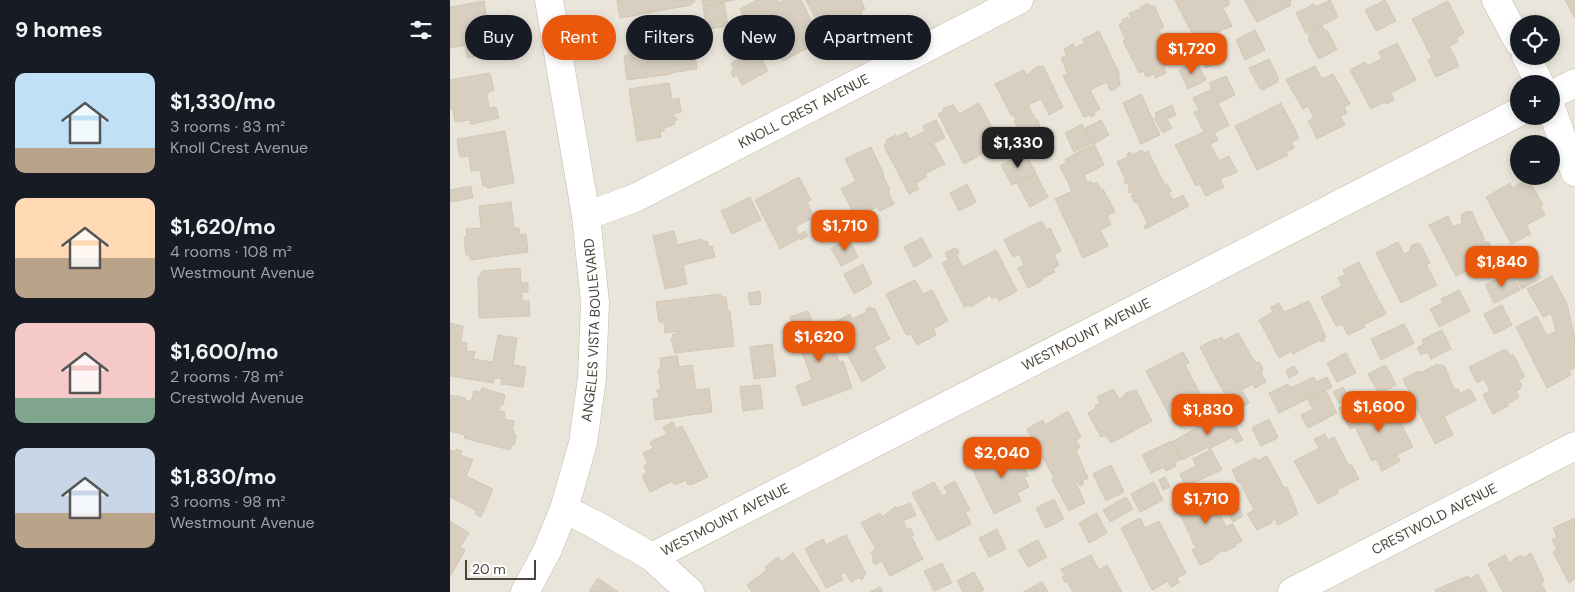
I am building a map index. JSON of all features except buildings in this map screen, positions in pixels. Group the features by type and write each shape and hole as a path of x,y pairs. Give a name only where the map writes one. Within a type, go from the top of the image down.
{"street":[{"name":"ANGELES VISTA BOULEVARD","path":"525,592 548,549 564,509 583,443 592,378 595,302 586,216 549,0"},
{"name":"KNOLL CREST AVENUE","path":"586,216 635,198 1019,0"},
{"path":"1496,0 1510,26"},
{"path":"1560,90 1575,82"},
{"name":"WESTMOUNT AVENUE","path":"652,557 1510,117"},
{"path":"1557,125 1575,172"},
{"name":"CRESTWOLD AVENUE","path":"1292,592 1575,446"},
{"path":"564,509 652,557 690,592"}],"shaded area":[{"path":"450,0 1575,0 1575,592 450,592"}]}
